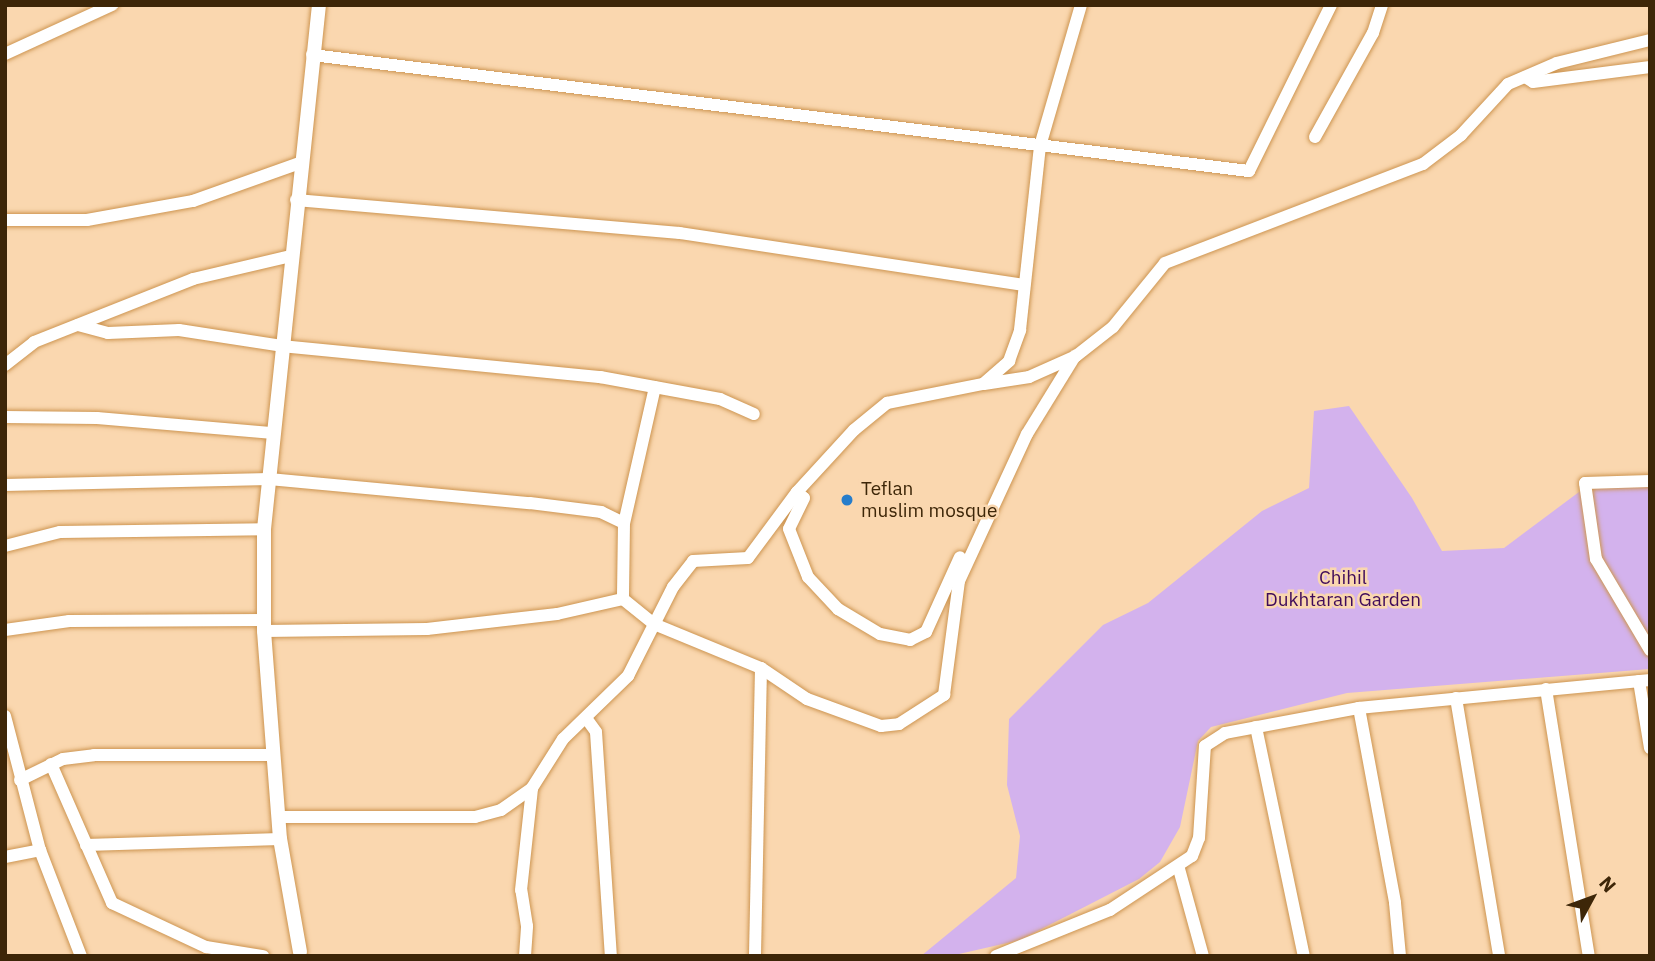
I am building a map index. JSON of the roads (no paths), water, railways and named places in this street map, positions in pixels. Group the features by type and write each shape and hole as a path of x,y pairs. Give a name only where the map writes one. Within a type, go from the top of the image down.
{"street":[{"path":"5,54 112,5"},
{"path":"300,954 280,839 264,626 264,529 318,5"},
{"path":"984,384 1009,361 1020,330 1040,146 1081,6 1076,5"},
{"path":"312,55 1249,171 1331,5"},
{"path":"1315,137 1373,33 1382,5"},
{"path":"280,817 475,817 501,810 532,788 563,739 628,677 673,587 693,561 748,558 797,492 854,430 887,403 1029,377 1076,356 1113,327 1165,263 1423,164 1461,135 1508,84 1558,63 1650,40"},
{"path":"1525,77 1533,82 1650,67"},
{"path":"5,220 87,220 193,201 300,163"},
{"path":"296,200 680,233 1023,285"},
{"path":"5,365 34,342 193,279 291,256"},
{"path":"78,325 108,333 178,330 282,346 600,377 720,399 754,414"},
{"path":"655,387 624,523 624,598 654,624 761,668 807,699 881,726 899,724 944,695 959,581 981,525 1027,434 1076,356"},
{"path":"5,417 97,418 273,433"},
{"path":"5,485 269,479 530,503 601,512 624,523"},
{"path":"1650,481 1585,483 1596,559 1650,650"},
{"path":"797,492 804,498 789,529 808,577 838,609 880,634 910,640 926,632 961,556 981,525"},
{"path":"5,546 60,532 264,529"},
{"path":"5,630 69,621 427,629 557,614 624,598"},
{"path":"755,956 761,668"},
{"path":"1001,955 1110,910 1179,869 1192,856 1199,838 1205,746 1225,733 1359,708 1645,680 1650,748"},
{"path":"1546,689 1589,956"},
{"path":"1456,698 1499,956"},
{"path":"1359,708 1395,903 1400,956"},
{"path":"5,716 40,849 80,956"},
{"path":"586,718 596,732 611,956"},
{"path":"1256,727 1304,956"},
{"path":"20,780 51,764 94,755 274,755"},
{"path":"51,764 112,903 206,947 263,956"},
{"path":"525,956 527,926 521,890 532,788"},
{"path":"86,845 280,839"},
{"path":"5,857 40,849"},
{"path":"1179,869 1203,956"}],"place":[{"name":"Teflan muslim mosque","path":"847,500"}],"park label":[{"name":"Chihil Dukhtaran Garden","path":"1343,589"}]}
